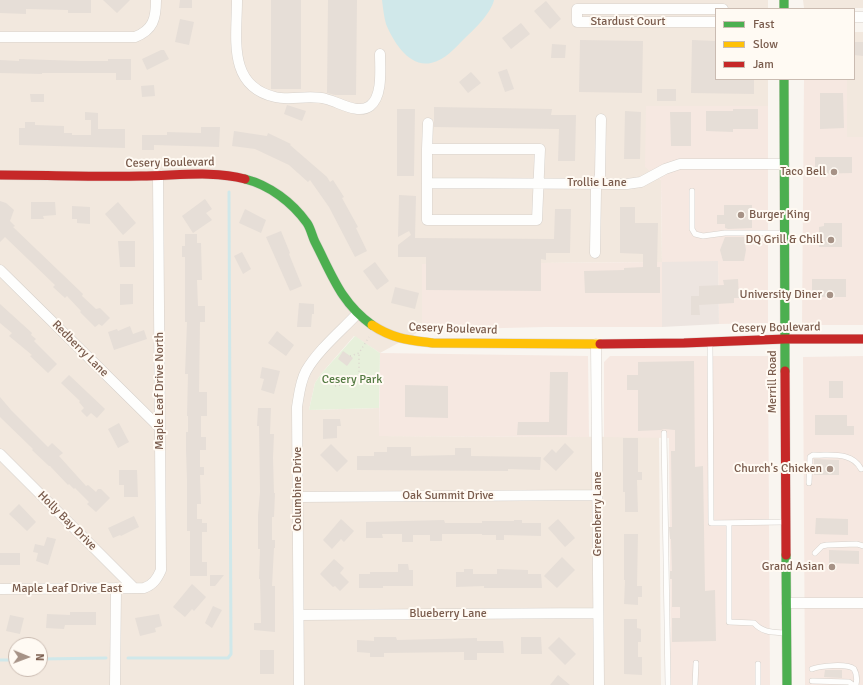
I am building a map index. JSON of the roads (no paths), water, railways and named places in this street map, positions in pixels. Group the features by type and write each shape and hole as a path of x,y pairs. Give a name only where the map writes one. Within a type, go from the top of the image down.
{"main road":[{"name":"Merrill Road","path":"784,80 787,685"},
{"name":"Cesery Boulevard","path":"0,175 158,176 228,174 248,178 266,186 282,197 295,209 307,224 337,288 357,314 375,327 396,337 415,341 433,343 596,344 785,339 863,339"}],"street":[{"path":"0,36 135,37 144,33 152,24 156,12 156,0"},
{"path":"237,0 237,56 240,70 248,84 275,97 325,98 358,109 369,107 374,102 380,86 380,54"},
{"path":"643,4 644,23"},
{"name":"Stardust Court","path":"715,8 643,4 577,9 577,22 715,22"},
{"path":"595,253 596,190 600,175 601,120"},
{"path":"427,149 540,149 537,220 427,220 427,149 428,123"},
{"name":"Trollie Lane","path":"427,183 627,184 641,182 665,169 680,164 784,164"},
{"name":"Maple Leaf Drive North","path":"134,588 151,586 157,579 161,570 158,176"},
{"name":"Redberry Lane","path":"0,270 160,428"},
{"name":"Columbine Drive","path":"299,685 297,407 300,388 306,372 317,355 357,314"},
{"name":"Greenberry Lane","path":"596,344 599,685"},
{"name":"Holly Bay Drive","path":"0,454 134,588"},
{"name":"Oak Summit Drive","path":"298,497 597,495"},
{"path":"115,685 116,588"},
{"name":"Maple Leaf Drive East","path":"0,589 134,588"},
{"path":"787,603 863,603"},
{"name":"Blueberry Lane","path":"299,615 598,613"}],"lane":[{"path":"692,191 692,229 695,234 703,236 725,233 784,233"},
{"path":"710,342 711,523 786,522"},
{"path":"664,433 668,685"},
{"path":"809,483 809,461 810,457 813,455 848,456 858,463 861,469"},
{"path":"729,523 729,622 754,623 759,628 766,631 787,633"},
{"path":"815,553 822,546 827,544 857,544 863,546"},
{"path":"695,685 696,663"},
{"path":"758,664 758,685"},
{"path":"812,669 819,666 850,667 855,670 857,677 856,685"},
{"path":"812,681 848,682 853,685"}],"water":[{"path":"382,0 494,0 490,10 482,20 454,50 441,59 431,63 423,63 416,61 403,52 393,38 386,24"}],"waterway":[{"path":"128,658 228,658 231,654 229,192"},
{"path":"48,659 106,658"},
{"path":"0,660 8,660"}],"place":[{"name":"Taco Bell","path":"834,172"},
{"name":"Burger King","path":"741,215"},
{"name":"DQ Grill & Chill","path":"831,240"},
{"name":"University Diner","path":"830,295"},
{"name":"Church's Chicken","path":"830,469"},
{"name":"Grand Asian","path":"832,567"}],"park label":[{"name":"Cesery Park","path":"352,380"}]}
